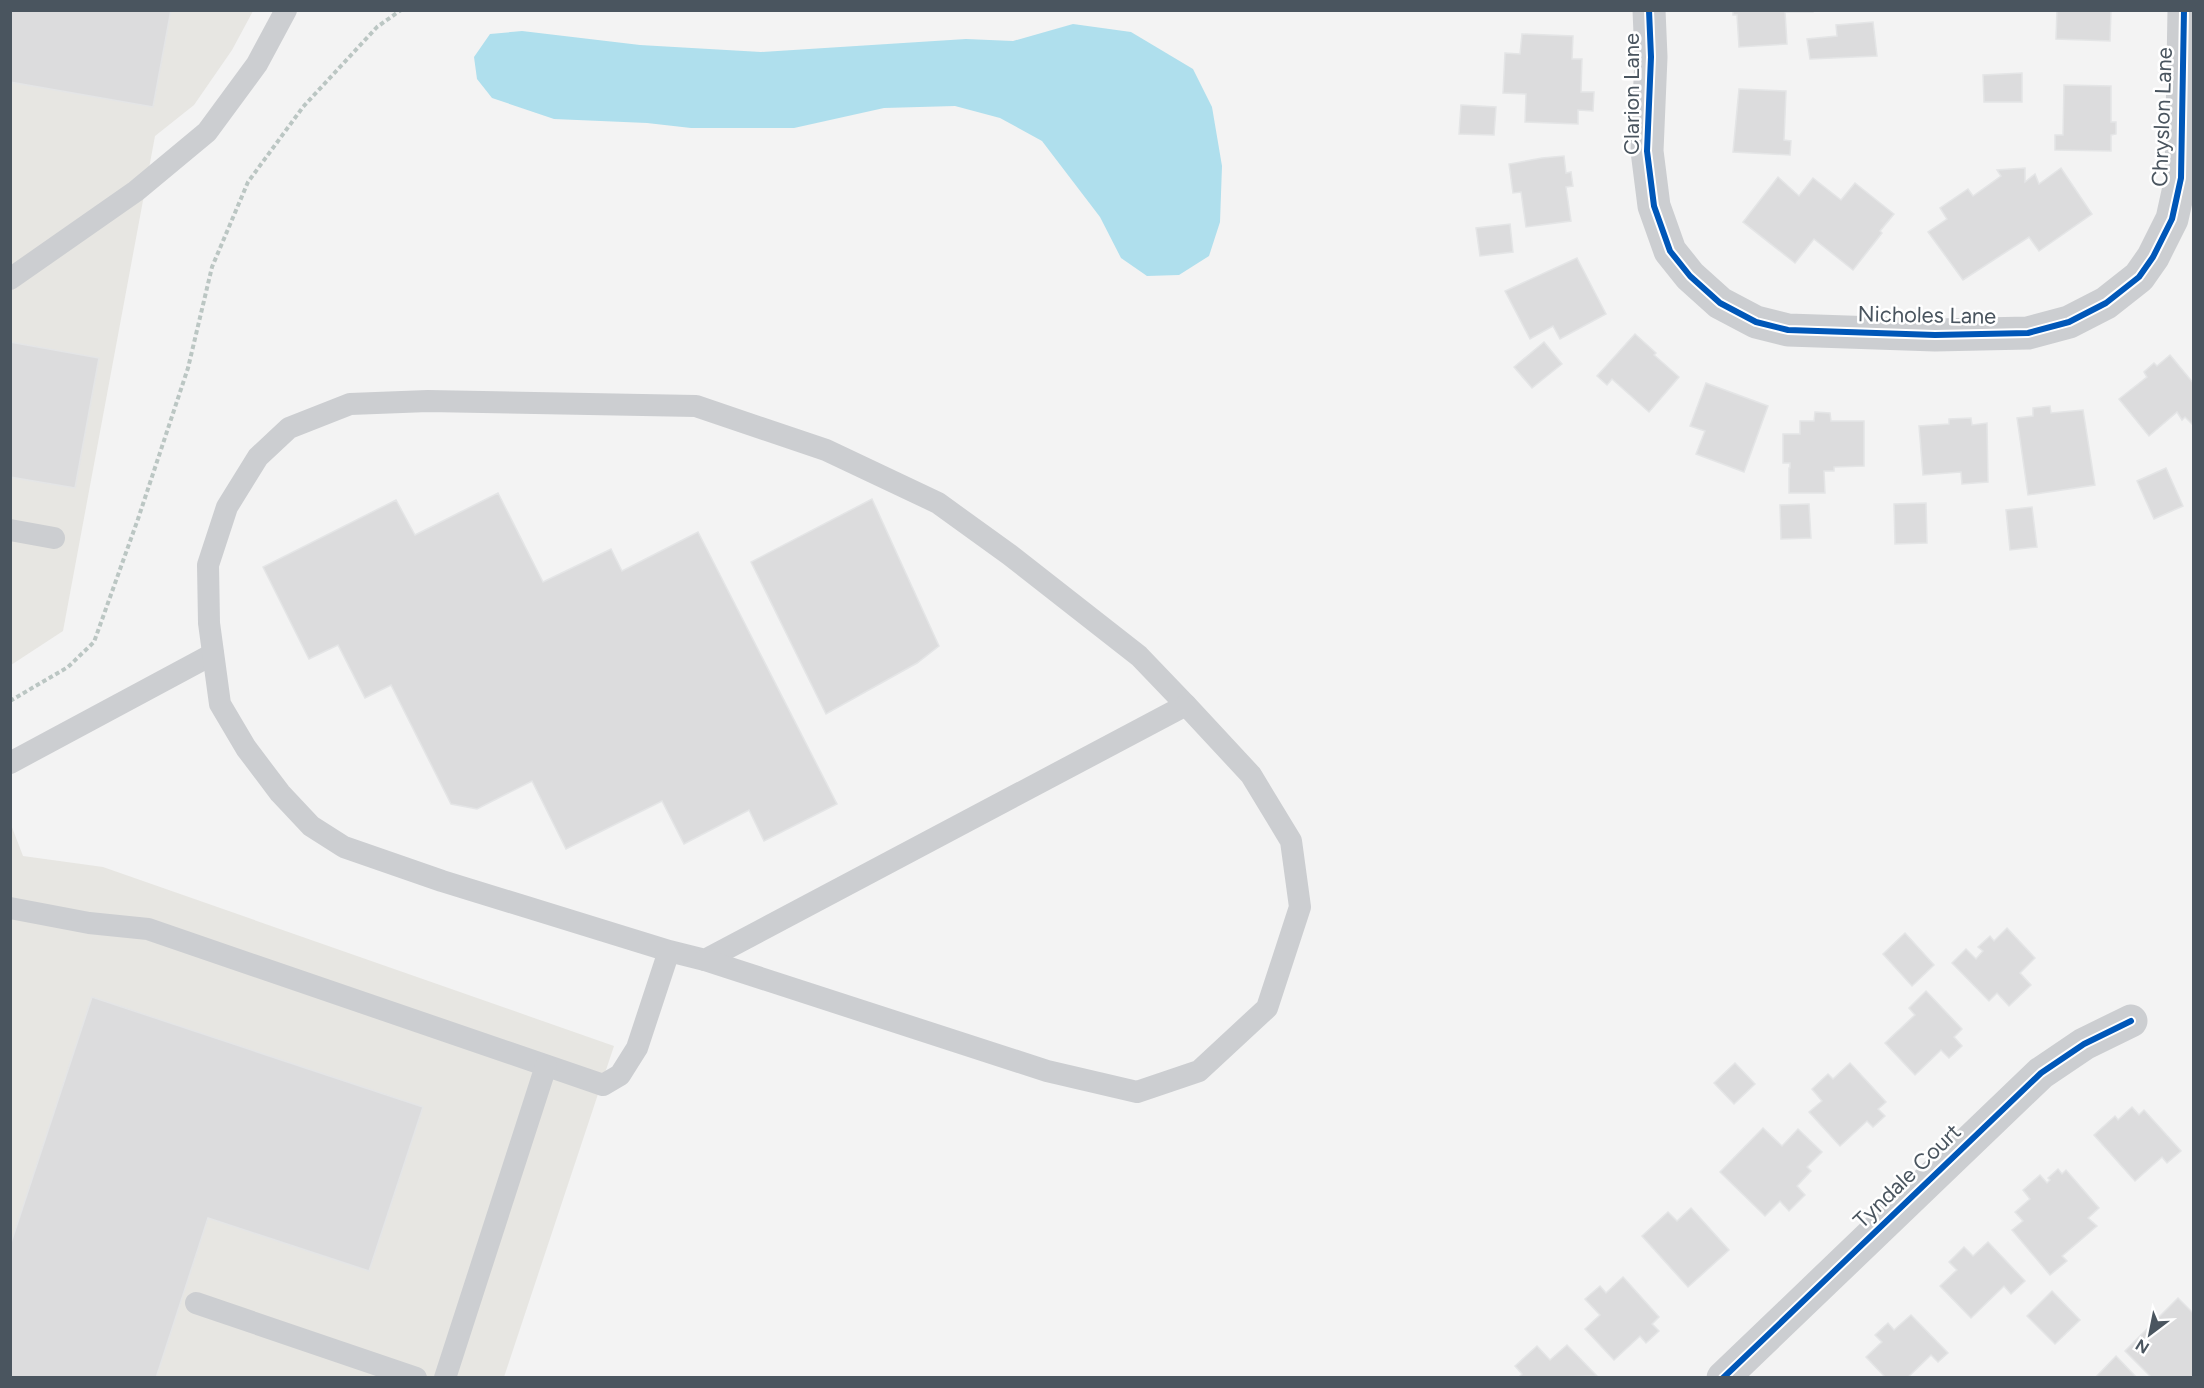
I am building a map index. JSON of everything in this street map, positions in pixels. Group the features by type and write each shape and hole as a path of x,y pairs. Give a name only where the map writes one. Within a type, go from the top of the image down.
{"street":[{"name":"Clarion Lane","path":"1649,10 1651,57 1647,151 1654,207 1670,251 1690,276"},
{"name":"Chryslon Lane","path":"2153,257 2172,219 2181,178 2184,10"},
{"name":"Nicholes Lane","path":"1690,276 1720,303 1756,322 1788,330 1935,335 2028,333 2068,322 2106,303 2139,277 2153,257"},
{"name":"Tyndale Court","path":"1723,1377 2041,1073 2084,1044 2131,1021"}],"lane":[{"path":"10,279 136,191 207,132 257,64 286,10"},
{"path":"428,401 696,406 826,450 939,503 1010,555 1139,656 1251,775 1292,841 1300,907 1268,1008 1199,1071 1137,1092 1047,1071 705,960 442,881 344,847 311,826 280,793 253,757 220,704 213,654 209,623 208,565 227,507 258,457 289,428 350,404 428,401"},
{"path":"10,530 54,538"},
{"path":"10,763 213,654"},
{"path":"705,960 1186,705"},
{"path":"10,908 89,922 148,929 603,1085 620,1075 637,1048 669,951"},
{"path":"445,1377 546,1066"},
{"path":"196,1303 416,1377"}],"path":[{"path":"10,701 68,667 94,642 188,368 212,267 248,182 303,106 377,27 401,10"}],"shaded area":[{"path":"11,11 253,11 232,50 194,105 155,136 63,631 11,665"},
{"path":"10,822 23,856 103,867 614,1046 504,1377 11,1377"}],"water":[{"path":"1073,24 1131,32 1193,69 1212,107 1222,166 1220,222 1209,256 1179,275 1147,276 1121,258 1100,217 1042,141 1000,118 955,106 884,108 794,128 691,128 647,123 554,119 492,98 477,79 474,57 490,34 522,31 640,45 761,52 966,39 1013,41"}],"building":[{"path":"10,10 171,10 153,107 10,82"},
{"path":"1733,10 1813,10 1813,12 1785,12 1787,44 1739,47 1737,15 1733,15"},
{"path":"2057,10 2111,10 2110,41 2056,39"},
{"path":"1873,22 1877,56 1810,59 1807,39 1837,36 1836,25"},
{"path":"1522,34 1573,36 1572,59 1582,59 1581,92 1594,92 1593,111 1578,110 1578,124 1525,122 1526,94 1503,93 1505,53 1520,54"},
{"path":"2022,73 2022,102 1984,102 1983,75"},
{"path":"2064,85 2111,86 2111,122 2116,122 2116,134 2111,135 2111,151 2055,150 2055,135 2063,135"},
{"path":"1739,89 1786,91 1784,140 1791,141 1790,155 1733,152"},
{"path":"1461,105 1496,107 1494,135 1459,134"},
{"path":"1564,156 1566,173 1571,172 1573,186 1566,187 1571,221 1526,227 1521,192 1513,193 1509,164"},
{"path":"2025,168 2025,182 2035,174 2039,184 2061,168 2092,214 2039,251 2029,237 1963,280 1928,232 1947,219 1940,208 1968,189 1973,196 2001,176 1997,170"},
{"path":"1778,177 1799,196 1813,178 1841,200 1855,183 1894,214 1853,270 1814,239 1795,263 1743,222"},
{"path":"1510,224 1513,252 1480,256 1476,228"},
{"path":"1577,258 1606,314 1560,339 1553,326 1530,339 1505,291"},
{"path":"1635,334 1679,377 1649,412 1612,379 1607,385 1597,376"},
{"path":"10,342 99,358 75,488 10,477"},
{"path":"1544,342 1562,364 1532,388 1514,367"},
{"path":"2170,355 2194,384 2194,426 2185,417 2182,420 2177,412 2149,436 2119,399 2147,377 2144,372 2154,363 2157,366"},
{"path":"1706,383 1768,406 1744,472 1696,454 1705,431 1690,426"},
{"path":"2050,406 2051,413 2083,410 2095,485 2028,495 2017,418 2033,416 2033,408"},
{"path":"1815,412 1830,413 1831,421 1864,421 1864,466 1834,467 1834,471 1824,471 1825,493 1789,493 1790,463 1783,463 1783,434 1800,434 1800,421 1814,421"},
{"path":"1971,418 1972,425 1987,423 1988,482 1962,484 1961,472 1923,475 1919,426 1949,424 1949,419"},
{"path":"2166,468 2183,506 2154,519 2137,481"},
{"path":"498,493 543,582 611,549 622,571 698,532 837,804 764,841 749,810 684,844 662,801 566,849 532,781 477,809 451,804 391,685 365,698 338,645 309,659 263,567 396,500 415,535"},
{"path":"872,499 939,646 917,663 826,714 751,562"},
{"path":"1926,503 1927,543 1895,544 1894,504"},
{"path":"1809,504 1811,538 1781,539 1780,505"},
{"path":"2032,507 2037,547 2010,550 2006,510"},
{"path":"2007,928 2035,958 2020,973 2031,985 2009,1006 1997,993 1989,1001 1952,963 1966,949 1976,959 1983,951 1978,947 1990,936 1994,941"},
{"path":"1905,933 1934,965 1912,986 1883,954"},
{"path":"1926,991 1962,1029 1954,1037 1962,1046 1949,1058 1941,1050 1915,1075 1885,1043 1915,1015 1909,1008"},
{"path":"92,997 423,1107 369,1271 208,1218 156,1378 10,1378 10,1246"},
{"path":"1735,1063 1755,1084 1734,1104 1714,1083"},
{"path":"1850,1063 1886,1102 1878,1109 1885,1116 1873,1127 1867,1121 1840,1146 1809,1112 1822,1101 1812,1089 1828,1074 1833,1079"},
{"path":"2132,1107 2139,1115 2144,1110 2181,1151 2167,1163 2162,1157 2135,1181 2094,1135 2115,1116 2118,1120"},
{"path":"1763,1128 1782,1146 1798,1129 1822,1152 1807,1167 1811,1171 1797,1186 1805,1195 1789,1211 1780,1201 1765,1216 1720,1172"},
{"path":"2058,1169 2062,1174 2066,1170 2099,1208 2088,1218 2097,1226 2062,1256 2067,1261 2050,1275 2012,1230 2023,1221 2015,1212 2030,1199 2023,1190 2040,1175 2047,1183 2050,1180 2048,1178"},
{"path":"1691,1208 1729,1250 1688,1287 1642,1236 1668,1212 1677,1221"},
{"path":"1988,1242 2025,1281 2011,1294 2004,1286 1971,1318 1940,1286 1957,1270 1949,1262 1964,1247 1973,1256"},
{"path":"1623,1277 1659,1317 1652,1324 1659,1331 1646,1343 1640,1336 1614,1360 1585,1329 1600,1315 1585,1299 1600,1286 1606,1293"},
{"path":"2052,1291 2080,1320 2055,1344 2027,1316"},
{"path":"2178,1298 2194,1314 2194,1374 2190,1378 2152,1378 2125,1351"},
{"path":"1911,1315 1948,1353 1938,1362 1931,1355 1907,1378 1886,1378 1866,1357 1882,1342 1875,1335 1888,1323 1894,1330"},
{"path":"1567,1345 1597,1376 1518,1378 1522,1374 1515,1366 1537,1346 1550,1360"},
{"path":"2116,1356 2137,1378 2095,1378"}],"cycle path":[{"path":"1649,10 1651,57 1647,151 1654,206 1670,251 1690,276 1720,303 1756,322 1788,330 1935,335 2028,333 2069,322 2106,303 2139,277 2153,257 2172,219 2181,178 2184,10"},
{"path":"1723,1378 2041,1073 2084,1044 2131,1021"}]}
